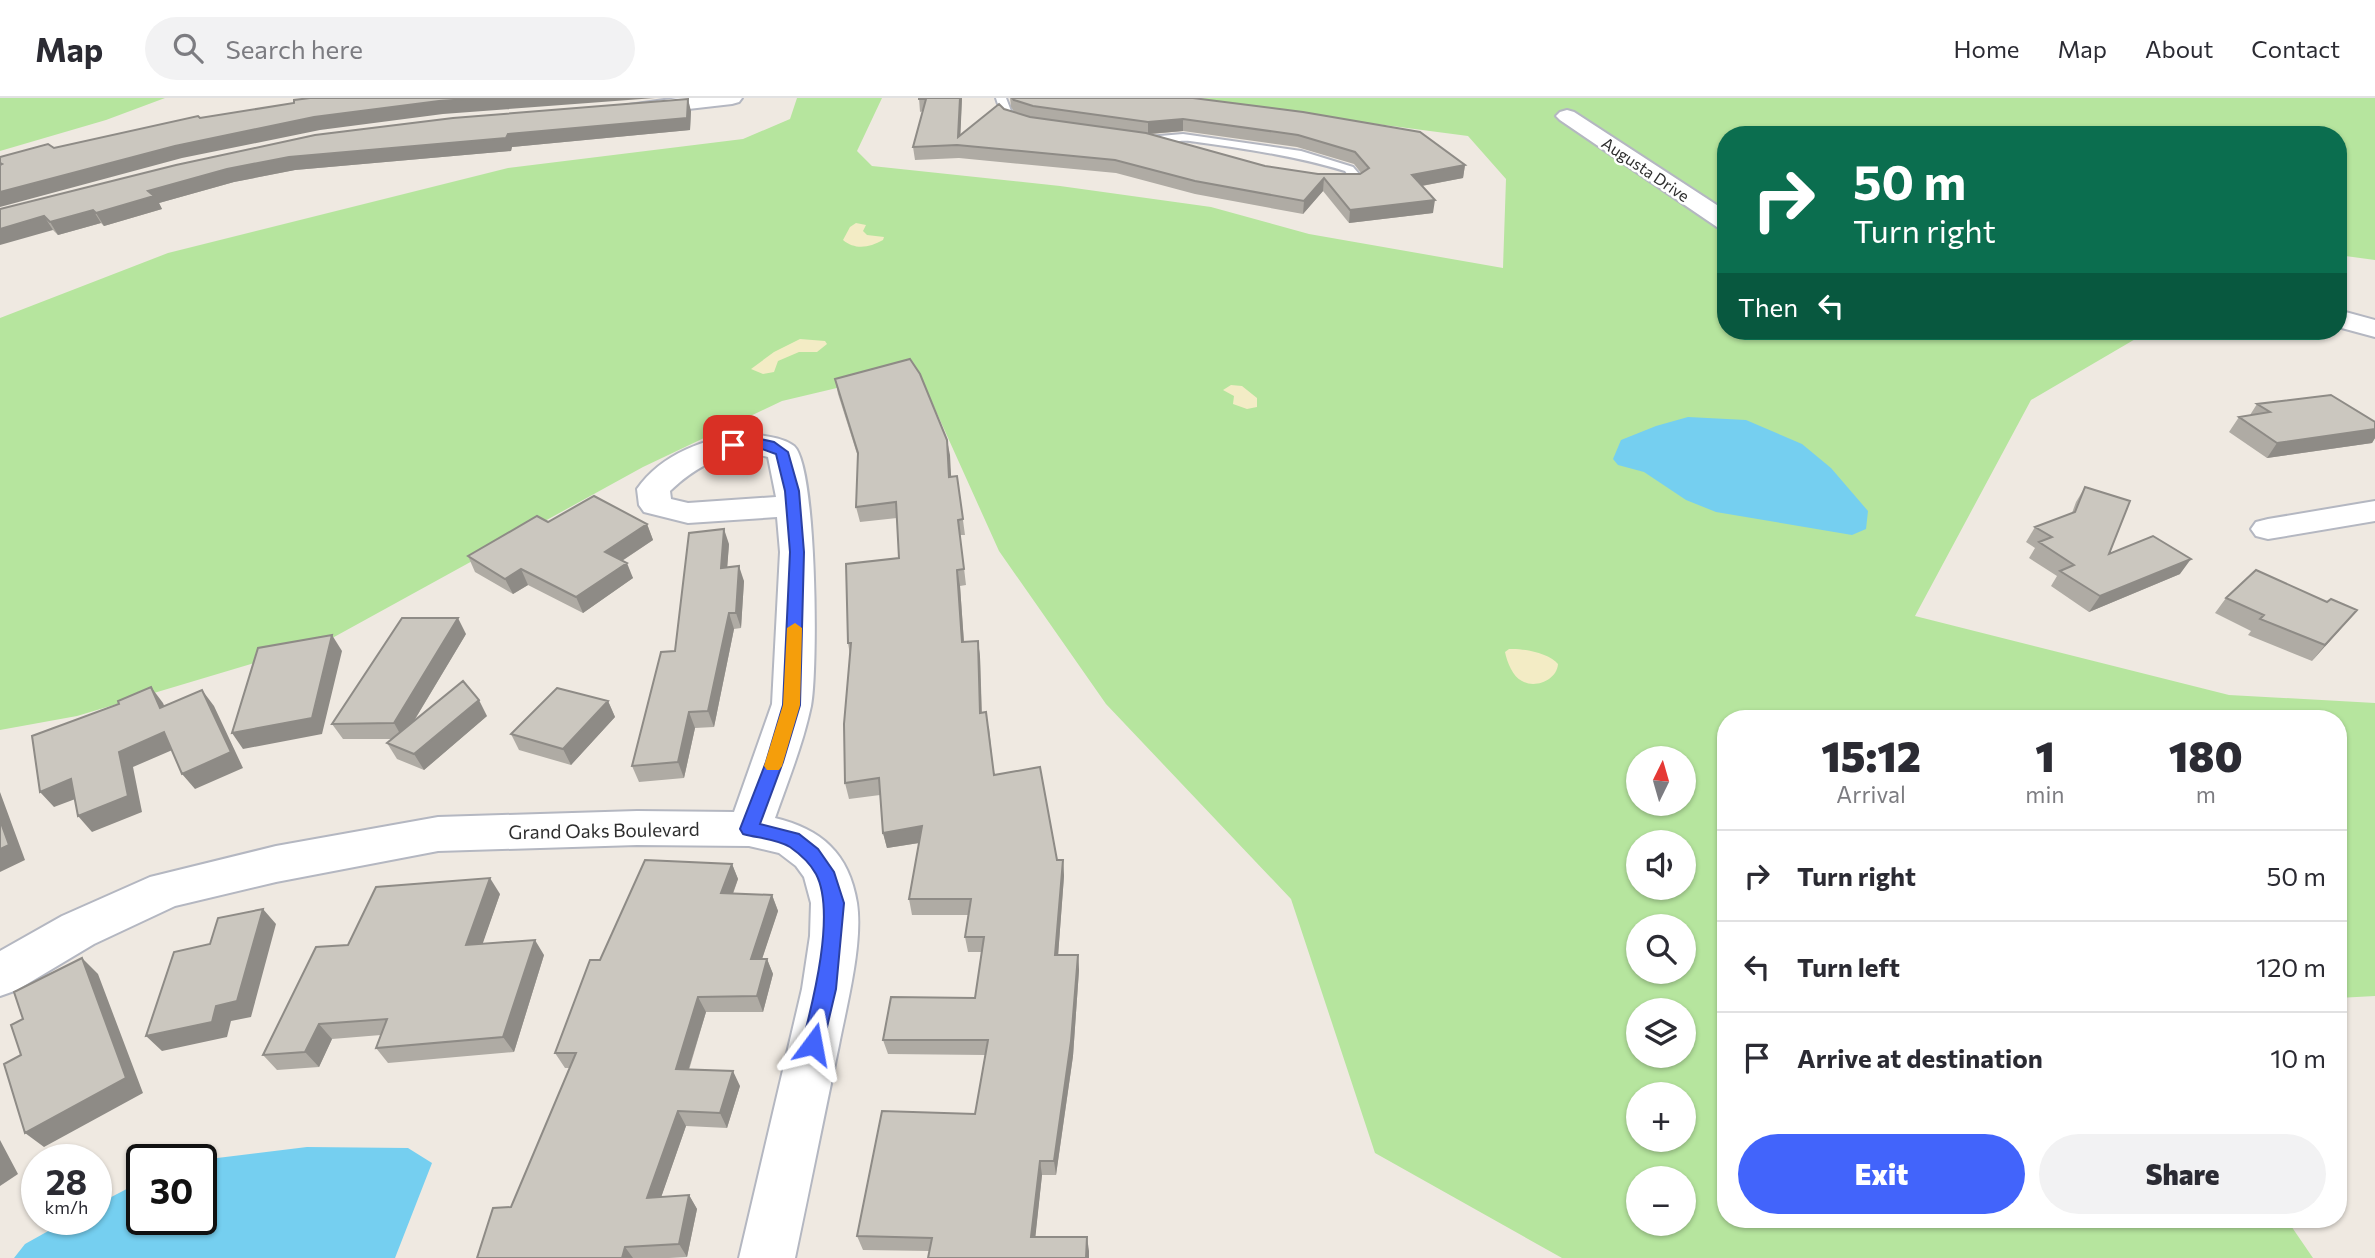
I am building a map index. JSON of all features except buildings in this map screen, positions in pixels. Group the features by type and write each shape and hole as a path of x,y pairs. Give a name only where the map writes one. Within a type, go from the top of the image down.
{"street":[{"path":"621,110 732,98"},
{"name":"Augusta Drive","path":"1567,116 1717,216"},
{"path":"2347,321 2375,329"},
{"path":"749,829 775,762 792,705 797,552 793,506"},
{"path":"2268,529 2375,511"},
{"name":"Grand Oaks Boulevard","path":"0,975 78,930 166,890 276,864 438,834 637,828 749,829 792,839 812,854 825,872 834,903 826,989 767,1258"}],"lane":[{"path":"1001,98 1003,108 1010,117 1031,124"},
{"path":"1183,151 1142,139 1183,137 1297,153 1349,169 1359,181 1331,182"}],"green space":[{"path":"0,98 165,98 106,120 0,151"},
{"path":"797,98 882,98 857,151 872,166 1060,186 1211,207 1309,234 1503,268 1506,179 1468,136 1179,98 2375,98 2375,260 2347,256 2347,126 1717,126 1717,340 2134,340 2031,400 1915,616 2229,695 2375,703 2375,996 2347,998 2347,710 1717,710 1717,1228 2292,1228 2313,1258 1562,1258 1375,1153 1291,899 1106,704 999,551 917,369 782,401 643,467 325,642 77,716 0,730 0,318 168,253 508,168 743,139 790,119"}],"sand":[{"path":"856,223 866,225 863,231 867,235 884,237 883,240 862,247 843,240 850,227"},
{"path":"800,339 825,341 827,344 817,352 799,352 778,361 774,372 763,374 751,369 774,352"},
{"path":"1231,385 1242,386 1257,398 1257,407 1247,409 1233,404 1234,396 1223,390"},
{"path":"1509,649 1528,650 1549,657 1558,664 1557,670 1544,682 1533,684 1522,681 1509,665 1505,652"}],"water":[{"path":"1688,417 1746,420 1802,444 1831,468 1868,511 1866,529 1852,535 1716,512 1686,500 1644,472 1618,465 1613,459 1621,440"},
{"path":"307,1147 408,1148 432,1163 395,1258 14,1258 25,1244 41,1235 112,1235 112,1197 126,1189 126,1235 217,1235 217,1158"}],"slow traffic":[{"path":"773,766 792,705 795,628"}],"route":[{"path":"733,445 751,441 769,445 782,452 792,491 797,552 792,705 775,762 749,829 792,839 812,854 825,872 834,903 833,936 826,989 813,1044"}]}
